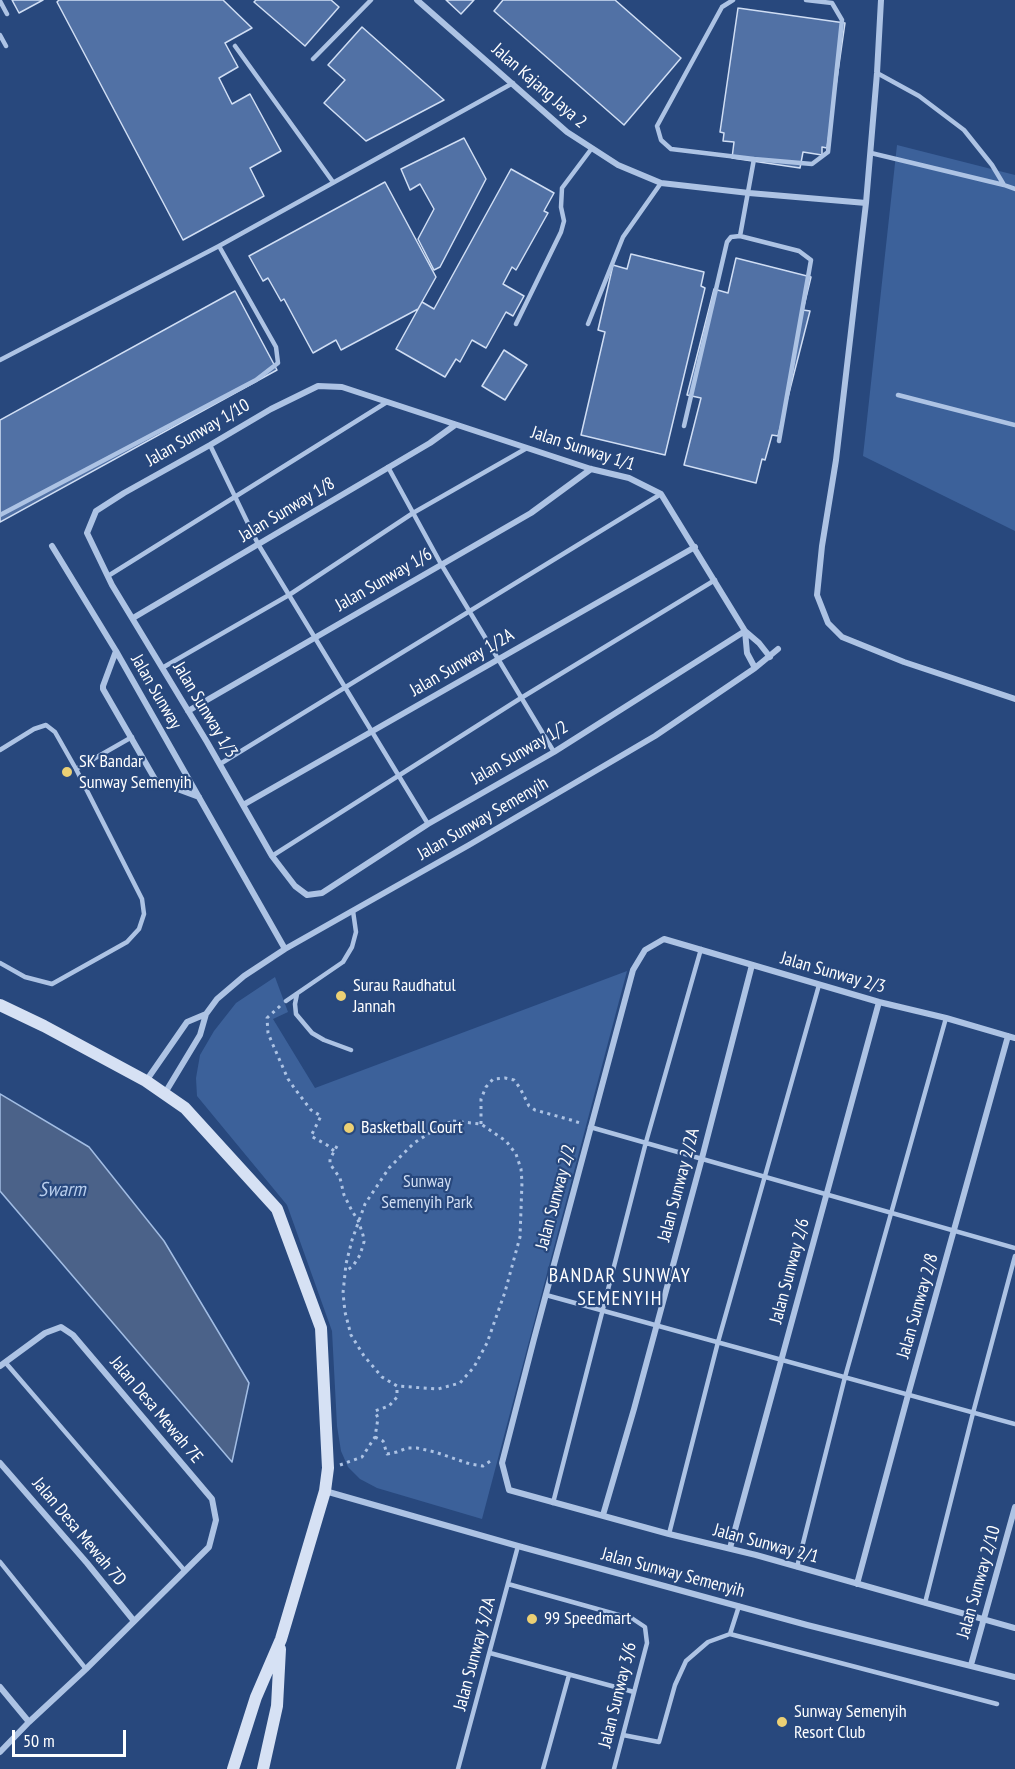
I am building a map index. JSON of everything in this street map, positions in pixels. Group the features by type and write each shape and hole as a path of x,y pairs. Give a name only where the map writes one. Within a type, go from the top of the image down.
{"street":[{"name":"Jalan Kajang Jaya 2","path":"417,0 567,132 618,165 661,183 866,203"},
{"path":"881,0 866,203 836,460 822,546 817,595 828,623 842,637 904,662 1015,699"},
{"name":"Jalan Sunway 1/10","path":"87,533 96,511 124,493 271,409 318,386 342,387"},
{"name":"Jalan Sunway 1/1","path":"342,387 591,469 629,478 661,494"},
{"name":"Jalan Sunway 1/8","path":"133,618 430,443 455,425"},
{"name":"Jalan Sunway 1/6","path":"188,711 531,513 591,469"},
{"path":"661,494 745,631 770,657"},
{"name":"Jalan Sunway 1/3","path":"87,533 108,576 272,856 295,886 307,895"},
{"name":"Jalan Sunway","path":"52,546 116,651 285,949"},
{"name":"Jalan Sunway 1/2A","path":"243,805 695,547"},
{"path":"745,631 747,653 755,668"},
{"name":"Jalan Sunway 1/2","path":"307,895 322,893 428,824 554,752 745,631"},
{"name":"Jalan Sunway Semenyih","path":"165,1093 200,1035 206,1014 217,999 244,976 285,949 655,736 755,668 778,649"},
{"path":"116,651 103,689 156,781 200,797"},
{"name":"Jalan Sunway 2/3","path":"645,950 664,939 879,1002 1012,1037"},
{"name":"Jalan Sunway 2/2","path":"509,1490 502,1462 633,970 645,950"},
{"name":"Jalan Sunway 2/2A","path":"603,1515 657,1325 752,965"},
{"name":"Jalan Sunway 2/6","path":"730,1548 879,1002"},
{"path":"0,1005 146,1081 185,1108 277,1209 321,1328 328,1468 325,1491 281,1639 256,1697 233,1769"},
{"name":"Jalan Sunway Semenyih","path":"146,1081 187,1022 206,1014"},
{"name":"Jalan Sunway 2/8","path":"857,1584 908,1395 1012,1037"},
{"name":"Jalan Desa Mewah 7E","path":"2,1364 45,1334 61,1328 73,1335 212,1499 216,1520 209,1547 185,1571"},
{"name":"Jalan Desa Mewah 7D","path":"0,1463 134,1621"},
{"name":"Jalan Sunway 2/1","path":"509,1490 669,1534 730,1548 1015,1628"},
{"name":"Jalan Sunway Semenyih","path":"325,1491 807,1625 1015,1677"},
{"name":"Jalan Sunway 2/10","path":"971,1665 1015,1507"},
{"path":"0,1752 185,1571"},
{"path":"263,1769 277,1706 281,1639"},
{"path":"0,1687 29,1722"}],"lane":[{"path":"313,59 371,0"},
{"path":"732,0 722,7 657,126 661,140 671,149 812,164 828,152 842,20 832,3 806,0"},
{"path":"0,1 7,14"},
{"path":"0,35 6,46"},
{"path":"235,46 333,182"},
{"path":"877,73 919,96 964,130 1004,184"},
{"path":"0,360 219,246 513,83"},
{"path":"516,324 561,232 564,221 561,207 562,188 592,148"},
{"path":"871,153 1004,184 1015,189"},
{"path":"740,236 754,159"},
{"path":"588,324 623,237 661,183"},
{"path":"684,426 727,242 731,237 740,236 799,251 811,260 779,441"},
{"path":"0,515 256,380 278,363 276,348 219,246"},
{"path":"898,395 1015,425"},
{"path":"108,576 387,402"},
{"path":"210,445 258,544 428,824"},
{"path":"162,668 290,595 413,513 528,447"},
{"path":"388,468 441,564 554,752"},
{"path":"220,764 661,494"},
{"path":"272,856 521,698 715,580"},
{"path":"0,750 34,729 46,725 55,732 142,899 144,914 139,929 127,942 52,984 25,977 0,963"},
{"path":"76,769 132,737"},
{"path":"286,1001 343,962 352,947 356,932 353,911"},
{"path":"553,1503 646,1142 701,949"},
{"path":"669,1534 718,1342 819,985"},
{"path":"297,994 295,1004 297,1014 312,1033 351,1050"},
{"path":"797,1567 844,1377 946,1018"},
{"path":"590,1127 1015,1248"},
{"path":"925,1602 1015,1256"},
{"path":"546,1295 1015,1424"},
{"path":"2,1364 185,1571"},
{"name":"Jalan Sunway 3/2A","path":"458,1769 518,1546"},
{"path":"0,1562 86,1669"},
{"name":"Jalan Sunway 3/6","path":"508,1584 633,1619 645,1628 647,1643 614,1769"},
{"path":"730,1634 739,1606"},
{"path":"623,1735 659,1742 675,1685 686,1661 708,1642 730,1634 997,1704"},
{"path":"490,1653 634,1692"},
{"path":"543,1769 569,1675"}],"path":[{"path":"286,1001 267,1018 268,1033 292,1084 310,1110 321,1116 311,1136 334,1151"},
{"path":"481,1124 482,1099 486,1087 493,1079 505,1078 514,1080 529,1106 535,1110 580,1123 578,1135"},
{"path":"453,1121 481,1124 506,1141 516,1155 521,1169 520,1237 505,1292 487,1342 474,1367 460,1383 438,1389 397,1386 382,1377 364,1356 351,1335 345,1312 343,1293 345,1271 358,1220 365,1204 389,1168 414,1143 453,1121"},
{"path":"337,1146 330,1159 330,1164 340,1178 344,1195 358,1220 363,1235 363,1248 353,1266 345,1271"},
{"path":"328,1468 362,1457 375,1437 378,1418 375,1411 389,1406 397,1397 397,1386"},
{"path":"375,1437 382,1441 387,1454 406,1448 417,1448 483,1466 492,1461 494,1452"}],"green space":[{"path":"897,145 1015,175 1015,531 863,456"},
{"name":"Sunway Semenyih Park","path":"627,971 482,1519 377,1488 360,1479 348,1467 341,1451 337,1426 332,1331 287,1205 197,1096 196,1078 200,1055 214,1031 236,1003 275,977 288,1012 273,1019 315,1088"}],"water":[{"name":"Swarm","path":"0,1094 89,1147 164,1241 249,1383 232,1462 0,1191"}],"building":[{"path":"12,0 43,0 19,13"},
{"path":"59,0 223,0 252,28 225,43 238,67 219,78 232,104 250,94 281,151 250,168 264,196 183,240 57,2"},
{"path":"256,0 331,0 339,7 305,46 254,2"},
{"path":"446,0 474,0 461,14"},
{"path":"503,0 615,0 681,58 624,125 494,11"},
{"path":"738,8 845,23 827,148 822,147 822,155 803,152 800,168 732,158 734,142 723,141 724,133 720,132"},
{"path":"362,27 444,100 366,141 324,103 345,80 328,65"},
{"path":"464,138 486,179 440,267 434,270 418,239 434,209 420,184 410,190 401,169"},
{"path":"511,169 554,193 544,211 548,213 516,270 512,267 503,284 524,296 513,316 506,312 486,348 472,340 460,362 456,359 445,377 396,349 422,302 434,309"},
{"path":"385,182 436,277 418,309 341,350 336,340 313,353 284,299 281,301 268,278 263,281 249,256"},
{"path":"631,254 704,272 701,286 705,288 665,455 581,435 605,332 598,330 613,265 627,269"},
{"path":"736,258 811,277 803,310 810,311 778,436 772,435 765,460 762,459 756,483 684,465 701,398 687,395 714,289 728,293"},
{"path":"235,291 277,370 0,522 0,420"},
{"path":"504,350 527,365 505,400 482,386"}],"place":[{"name":"SK Bandar Sunway Semenyih","path":"67,772"},
{"name":"Surau Raudhatul Jannah","path":"341,996"},
{"name":"Basketball Court","path":"349,1128"},
{"name":"99 Speedmart","path":"532,1619"},
{"name":"Sunway Semenyih Resort Club","path":"782,1722"}],"district":[{"name":"BANDAR SUNWAY SEMENYIH","path":"620,1288"}]}
